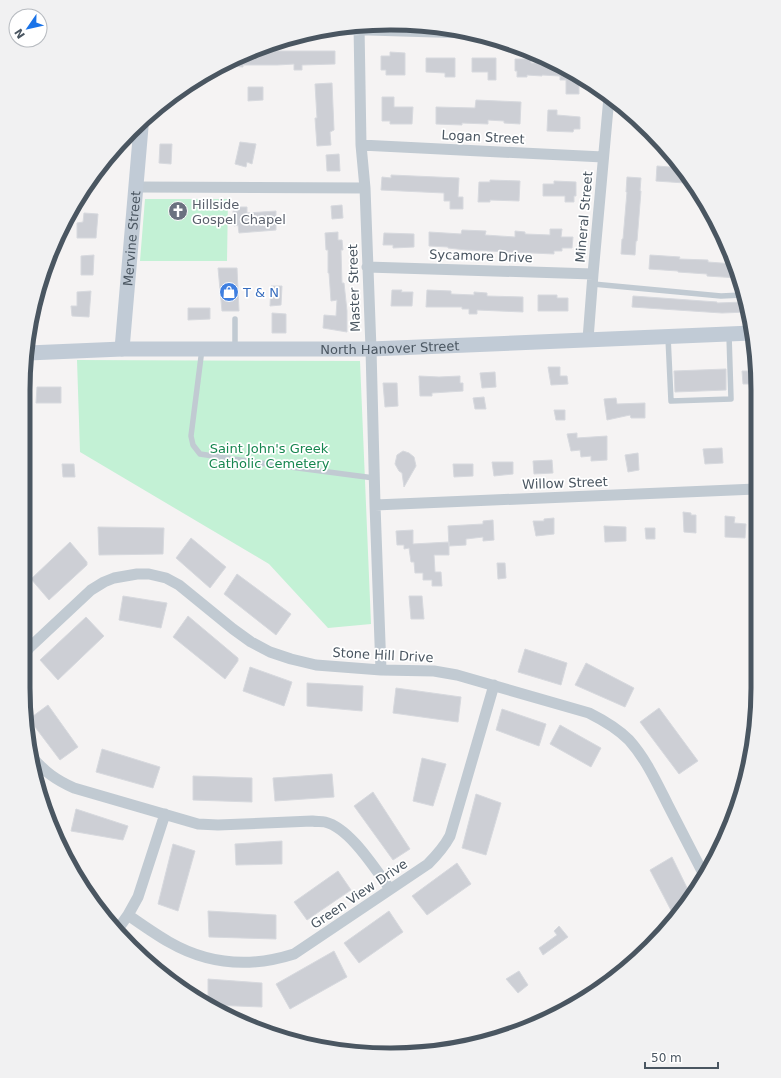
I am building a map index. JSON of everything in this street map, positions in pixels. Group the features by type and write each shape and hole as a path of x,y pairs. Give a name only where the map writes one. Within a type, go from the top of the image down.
{"street":[{"name":"Master Street","path":"359,32 361,145 365,188 381,670"},
{"name":"Mineral Street","path":"588,339 608,103"},
{"name":"Mervine Street","path":"122,349 141,131"},
{"name":"Logan Street","path":"361,145 603,157"},
{"path":"136,187 365,188"},
{"name":"Sycamore Drive","path":"367,267 593,279"},
{"name":"North Hanover Street","path":"32,353 122,349 202,348 371,349 746,333"},
{"name":"Willow Street","path":"375,505 751,489"},
{"name":"Stone Hill Drive","path":"30,647 91,590 104,582 114,578 137,574 150,574 166,578 179,585 251,642 270,652 291,659 316,665 381,670 434,671 457,675 589,713 603,720 628,740 652,772 701,871"},
{"name":"Green View Drive","path":"128,915 168,942 194,954 212,960 231,963 253,962 277,959 294,954 428,864 444,847 450,836 494,685"},
{"path":"38,764 63,784 198,824 218,825 312,821 326,822 339,829 353,841 390,889"},
{"path":"120,926 138,897 164,814"}],"lane":[{"path":"593,279 646,290 721,296 738,295"},
{"path":"235,319 235,348"},
{"path":"668,336 671,401 731,399 729,334"},
{"path":"202,348 191,436 193,445 200,454 374,478"}],"green space":[{"path":"145,199 228,199 227,261 140,261"},
{"name":"Saint John's Greek Catholic Cemetery","path":"77,360 360,361 371,624 328,628 269,564 80,452"}],"building":[{"path":"270,51 335,51 335,64 302,65 302,70 294,70 294,64 243,65 243,67 233,66"},
{"path":"390,52 405,53 405,75 386,75 386,70 381,70 381,56 390,56"},
{"path":"426,58 455,58 455,77 445,77 445,73 426,72"},
{"path":"472,58 496,58 496,80 488,80 488,72 472,72"},
{"path":"515,59 531,59 531,63 541,63 579,83 579,94 566,94 566,80 560,80 560,76 527,75 527,77 517,77 517,71 515,71"},
{"path":"332,83 334,130 330,132 331,145 317,146 315,84"},
{"path":"248,87 263,87 263,100 248,101"},
{"path":"382,97 394,97 394,107 413,107 412,124 390,124 390,121 382,121"},
{"path":"476,100 521,102 520,124 488,120 488,124 436,124 436,107 475,108"},
{"path":"548,110 557,110 557,115 580,117 580,129 574,129 573,132 547,131"},
{"path":"240,142 256,144 252,164 247,162 246,167 235,164"},
{"path":"160,144 172,144 171,164 159,163"},
{"path":"339,154 340,171 327,171 326,155"},
{"path":"657,166 674,167 685,183 685,183 656,181"},
{"path":"391,175 459,178 458,197 463,197 463,209 450,209 450,201 444,201 444,193 381,190 382,177 391,178"},
{"path":"627,177 641,178 635,255 621,254"},
{"path":"490,180 520,181 519,201 490,200 490,202 478,202 479,182 490,182"},
{"path":"554,181 576,182 576,196 574,196 574,202 565,202 565,196 543,196 543,184 554,184"},
{"path":"342,205 343,218 332,219 331,206"},
{"path":"238,207 247,207 247,213 276,211 276,230 239,233 238,225 234,226 233,211 238,211"},
{"path":"84,213 98,214 96,238 77,238 77,223 83,222"},
{"path":"550,229 562,229 561,237 573,237 572,248 562,248 562,251 554,251 554,254 466,250 429,246 429,232 461,234 462,230 486,231 485,235 515,237 515,231 525,232 525,234 550,235"},
{"path":"338,232 338,240 342,240 343,250 341,250 342,283 344,283 347,311 347,332 323,328 324,315 336,316 337,300 331,301 328,273 328,250 326,250 325,233"},
{"path":"384,233 414,234 414,247 393,248 393,245 383,245"},
{"path":"94,255 93,275 81,275 81,256"},
{"path":"650,255 680,257 679,259 708,260 708,262 728,264 733,278 707,276 707,274 649,269"},
{"path":"218,268 237,268 239,311 222,311"},
{"path":"271,286 282,286 281,305 270,306"},
{"path":"392,290 413,292 412,306 391,306"},
{"path":"427,290 451,291 451,294 474,295 474,292 487,293 487,296 523,297 523,312 477,310 477,314 469,314 469,309 462,309 462,307 426,307"},
{"path":"91,291 89,317 72,316 71,306 77,306 77,292"},
{"path":"538,295 557,295 557,298 568,298 568,311 538,311"},
{"path":"633,296 717,303 740,302 742,312 722,313 632,307"},
{"path":"188,308 210,308 210,319 188,320"},
{"path":"272,313 286,314 286,333 272,333"},
{"path":"548,367 560,367 560,376 567,376 568,384 551,385"},
{"path":"726,369 726,390 675,392 674,371"},
{"path":"742,371 750,371 751,384 743,384"},
{"path":"495,372 496,387 482,388 480,373"},
{"path":"419,376 460,376 460,383 463,383 463,391 432,393 432,396 420,396"},
{"path":"383,383 397,383 398,406 385,407"},
{"path":"37,387 61,387 61,403 36,403"},
{"path":"484,397 486,409 475,409 473,398"},
{"path":"616,398 617,404 645,403 645,418 631,418 630,415 607,420 604,399"},
{"path":"554,410 565,410 565,420 556,420"},
{"path":"577,433 577,438 607,436 607,460 591,461 591,456 581,457 580,450 571,451 567,434"},
{"path":"722,448 723,463 705,464 703,449"},
{"path":"403,451 414,457 416,466 404,487 402,473 395,464 397,455"},
{"path":"638,453 639,470 628,472 625,455"},
{"path":"552,460 553,473 534,474 533,461"},
{"path":"492,462 513,462 513,474 494,476"},
{"path":"62,464 74,464 75,477 63,477"},
{"path":"453,464 473,464 473,476 454,477"},
{"path":"683,512 696,515 696,533 684,532"},
{"path":"725,516 735,517 734,523 746,524 745,538 725,537"},
{"path":"554,518 554,534 536,536 533,521 544,521 544,519"},
{"path":"493,520 494,540 483,541 483,537 466,539 466,545 449,546 448,526 483,524 483,521"},
{"path":"604,526 626,527 626,541 605,542"},
{"path":"98,527 164,528 163,554 99,555"},
{"path":"645,528 655,528 655,539 646,539"},
{"path":"413,530 413,544 449,542 449,555 434,555 435,572 441,572 442,586 432,586 432,580 423,580 423,573 415,573 414,562 411,562 409,548 404,549 404,545 397,545 396,531"},
{"path":"191,538 226,567 210,588 176,558"},
{"path":"70,542 87,562 87,565 49,600 31,579"},
{"path":"497,563 505,563 506,578 498,579"},
{"path":"237,574 291,614 276,635 224,594"},
{"path":"123,596 167,603 161,628 119,620"},
{"path":"409,596 422,596 424,619 411,619"},
{"path":"188,616 238,658 238,661 225,679 173,637"},
{"path":"86,617 104,636 58,680 40,660"},
{"path":"525,649 567,663 561,685 518,672"},
{"path":"586,663 634,688 625,707 575,685"},
{"path":"250,667 292,682 284,706 243,691"},
{"path":"307,683 363,686 362,711 307,706"},
{"path":"396,688 461,697 458,722 393,713"},
{"path":"48,705 78,747 60,760 32,723 32,717"},
{"path":"659,708 698,761 679,774 640,722"},
{"path":"502,709 546,724 539,746 496,730"},
{"path":"560,725 601,748 591,767 550,744"},
{"path":"102,749 160,767 153,788 96,772"},
{"path":"422,758 446,764 433,806 413,801"},
{"path":"332,774 334,797 275,801 273,778"},
{"path":"193,776 252,778 252,802 193,800"},
{"path":"373,792 410,849 393,860 354,806"},
{"path":"476,794 501,803 486,855 462,848"},
{"path":"76,809 128,826 123,840 71,831"},
{"path":"282,841 282,864 236,865 235,844"},
{"path":"173,844 195,851 178,911 158,904"},
{"path":"672,857 688,890 672,913 650,870"},
{"path":"457,863 471,884 427,915 412,896"},
{"path":"338,871 351,890 307,920 294,902"},
{"path":"208,911 276,915 276,939 209,937"},
{"path":"389,911 403,932 359,963 344,943"},
{"path":"559,926 568,937 543,955 539,948 557,935 554,931"},
{"path":"334,951 347,977 290,1009 276,984"},
{"path":"519,971 528,985 518,993 506,979"},
{"path":"208,979 262,983 262,1007 220,1005 208,999"}],"place":[{"name":"Hillside Gospel Chapel","path":"178,211"},
{"name":"T & N","path":"229,292"}]}
